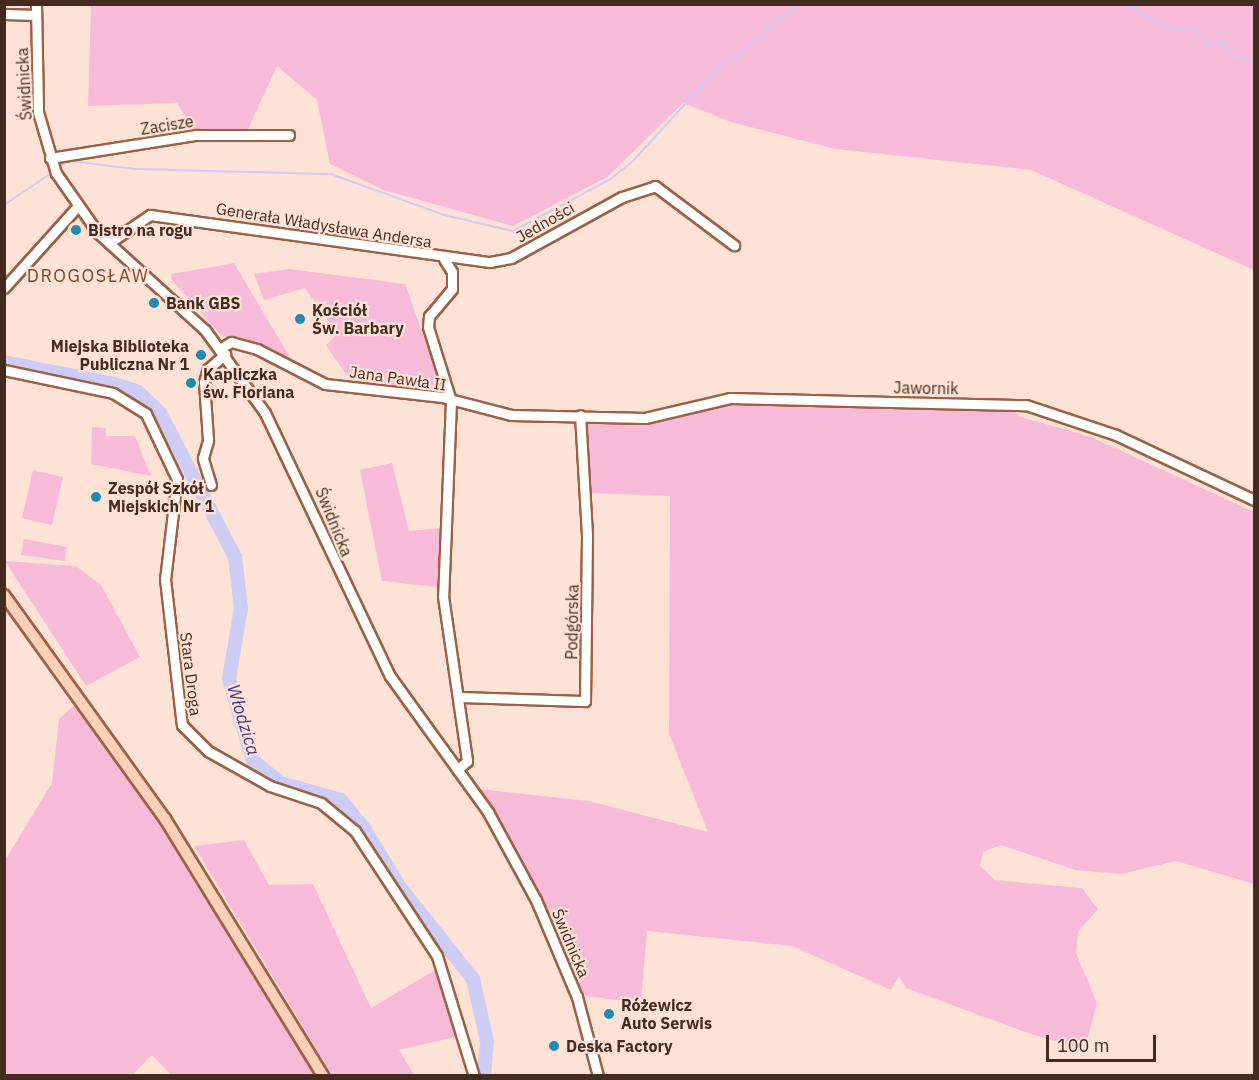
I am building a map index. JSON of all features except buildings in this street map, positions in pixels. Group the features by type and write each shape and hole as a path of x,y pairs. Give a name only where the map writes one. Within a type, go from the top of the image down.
{"main road":[{"path":"4,595 165,819 323,1076"}],"street":[{"name":"Świdnicka","path":"36,4 38,112 53,166 76,208 109,243 177,300 223,351 288,453 390,676 488,812 550,929 578,997 598,1076"},
{"path":"4,14 36,15"},
{"name":"Zacisze","path":"53,166 196,135 289,135"},
{"name":"Jedności","path":"444,259 511,258 622,197 655,186 734,245"},
{"path":"4,288 76,208"},
{"name":"Generała Władysława Andersa","path":"109,243 150,215 444,259 452,289 429,316 428,327 451,401 443,596 467,761 457,770"},
{"name":"Jana Pawła II","path":"223,351 231,342 256,349 325,384 451,401 511,415 580,415"},
{"path":"211,485 203,458 208,440 204,382 208,369 223,351"},
{"name":"Stara Droga","path":"4,370 113,393 146,414 177,478 165,579 182,724 208,751 270,786 321,803 355,831 437,956 474,1076"},
{"name":"Jawornik","path":"580,415 645,418 730,398 1026,405 1116,435 1254,500"},
{"name":"Podgórska","path":"458,697 585,702 587,535 580,415"}],"shaded area":[{"path":"91,5 1254,5 1254,270 1031,170 835,149 731,122 683,103 607,177 513,226 384,190 330,164 317,100 277,66 245,136 196,135 177,103 88,106"},
{"path":"234,263 292,361 258,343 221,335 171,279 171,274"},
{"path":"289,269 405,284 444,393 349,379 326,345 337,334 305,288 264,300 254,274"},
{"path":"707,400 1005,403 1021,417 1091,437 1254,512 1254,884 1176,861 1121,874 1075,870 1001,845 983,852 980,866 995,880 1082,888 1098,909 1078,932 1076,953 1097,1003 1087,1041 1073,1047 1022,1031 906,988 899,976 891,990 792,946 647,931 641,1003 585,996 538,891 479,789 589,801 708,832 669,734 670,496 585,493 580,415 645,418"},
{"path":"92,427 106,428 106,436 135,436 151,476 91,464"},
{"path":"392,463 409,531 441,528 438,587 382,581 360,470"},
{"path":"33,470 63,477 52,525 22,518"},
{"path":"24,539 67,547 65,561 21,555"},
{"path":"5,561 76,566 101,585 140,657 86,686"},
{"path":"80,700 165,819 226,931 319,1075 171,1075 152,1055 132,1075 5,1075 4,862 52,783 59,719"},
{"path":"244,840 269,885 313,884 371,1008 442,966 464,1035 399,1050 414,1075 332,1075 194,846"}],"waterway":[{"path":"57,168 69,161 135,169 331,174 444,215 513,231 609,180 633,161 728,57 734,59 798,4"},
{"path":"1125,4 1171,28 1195,28 1209,44 1221,42 1230,54 1254,61"},
{"path":"4,205 53,172"},
{"name":"Włodzica","path":"4,362 114,384 138,392 160,413 235,557 241,608 229,679 253,761 281,783 341,800 365,830 399,886 473,979 487,1041 484,1076"}],"place":[{"name":"Bistro na rogu","path":"76,230"},
{"name":"Bank GBS","path":"154,303"},
{"name":"Kościół Św. Barbary","path":"300,319"},
{"name":"Miejska Biblioteka Publiczna Nr 1","path":"201,355"},
{"name":"Kapliczka św. Floriana","path":"191,383"},
{"name":"Zespół Szkół Miejskich Nr 1","path":"96,497"},
{"name":"Różewicz Auto Serwis","path":"609,1014"},
{"name":"Deska Factory","path":"554,1046"}],"district":[{"name":"DROGOSŁAW","path":"88,276"}]}
